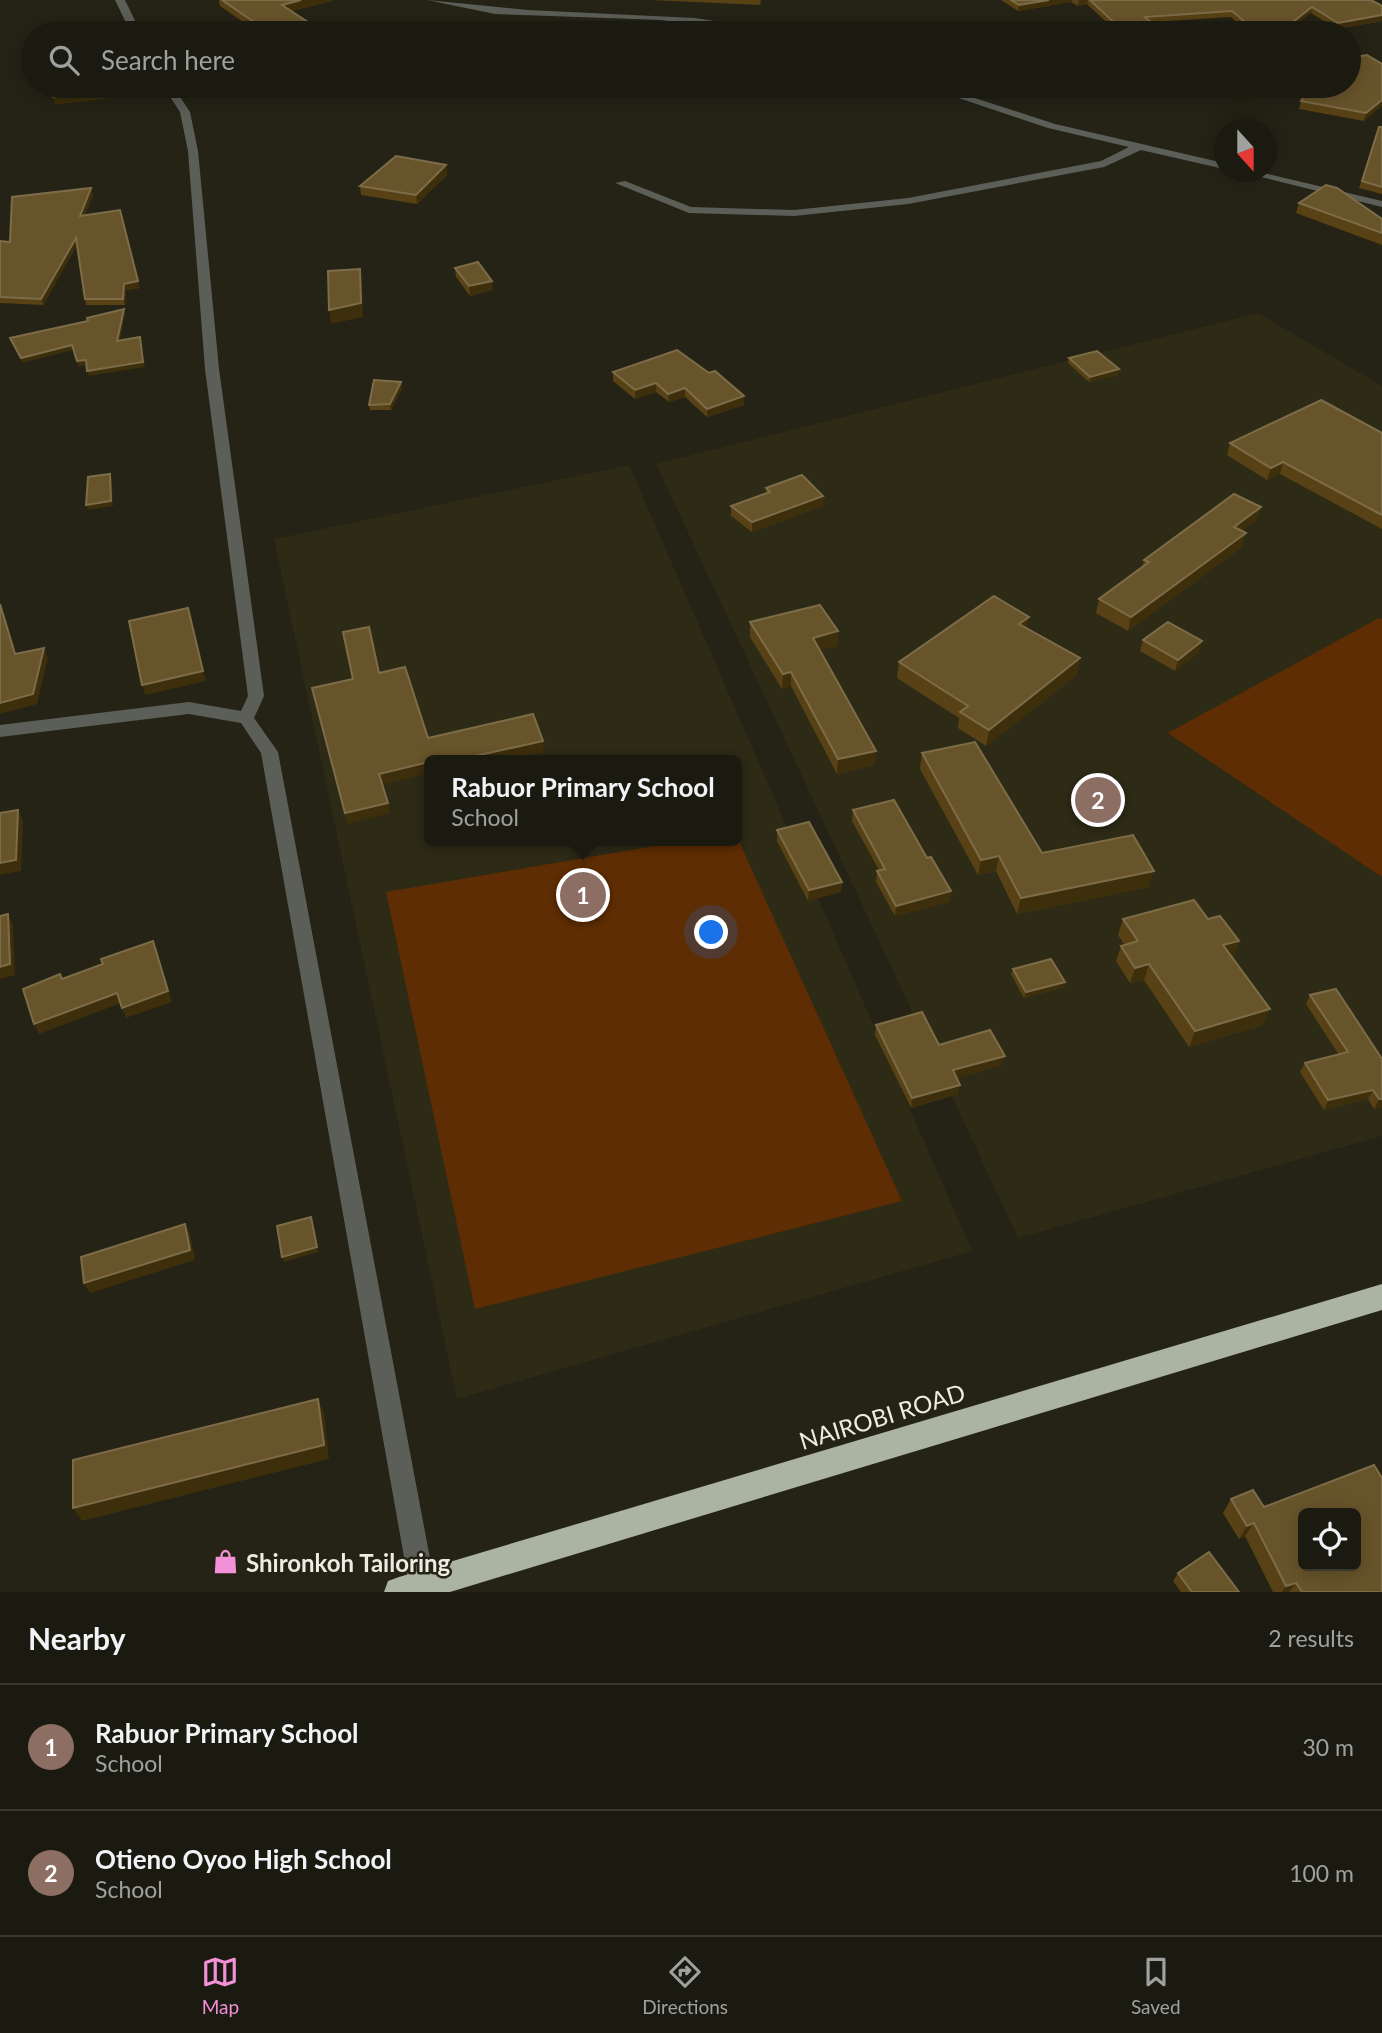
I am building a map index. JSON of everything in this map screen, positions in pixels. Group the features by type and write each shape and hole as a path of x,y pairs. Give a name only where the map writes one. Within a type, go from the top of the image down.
{"highway":[{"name":"NAIROBI ROAD","path":"411,1588 1382,1297"}],"street":[{"path":"120,0 130,21"},
{"path":"432,0 494,11 678,21"},
{"path":"175,98 184,112 193,151 212,369 256,696 246,718"},
{"path":"965,98 1052,126 1214,164"},
{"path":"621,183 689,210 794,213 908,201 1104,164 1138,147"},
{"path":"1277,179 1382,204"},
{"path":"0,731 189,708 246,718 269,752 411,1588"}],"shaded area":[{"path":"1258,313 1382,386 1382,1136 1018,1238 656,464"},
{"path":"629,465 972,1251 457,1399 274,539"},
{"path":"1379,618 1382,619 1382,877 1168,733"},
{"path":"655,846 741,846 902,1201 475,1309 386,892"}],"building":[{"path":"222,0 301,0 282,5 306,21 253,21"},
{"path":"1011,0 1049,0 1019,5"},
{"path":"1090,0 1371,0 1382,6 1382,15 1349,21 1335,21 1312,7 1294,21 1244,21 1232,11 1145,17 1150,21 1112,21"},
{"path":"1367,55 1382,64 1382,100 1366,113 1301,101 1303,98 1361,98 1361,56"},
{"path":"1379,127 1382,127 1382,187 1362,181"},
{"path":"396,156 446,165 416,195 360,186"},
{"path":"1326,185 1337,188 1382,219 1382,233 1299,203"},
{"path":"91,188 80,216 120,210 138,281 124,284 123,299 85,299 76,238 41,299 0,297 0,241 10,242 12,197"},
{"path":"478,262 492,281 469,286 455,268"},
{"path":"360,269 361,303 329,310 328,271"},
{"path":"124,309 117,341 140,337 143,362 87,371 86,360 77,361 72,345 21,358 10,338 88,321 87,318"},
{"path":"677,350 709,373 715,371 744,396 707,409 685,388 668,394 656,383 635,390 613,372"},
{"path":"1097,351 1119,369 1090,377 1069,358"},
{"path":"374,380 401,382 390,404 369,405"},
{"path":"1321,400 1382,433 1382,515 1283,462 1271,468 1230,443"},
{"path":"110,474 111,501 86,505 88,477"},
{"path":"802,475 823,496 752,522 731,506 770,492 766,488"},
{"path":"1234,494 1261,507 1234,527 1246,533 1131,617 1099,599 1149,562 1144,560"},
{"path":"994,596 1029,617 1019,624 1080,658 989,730 960,712 968,706 899,662"},
{"path":"0,604 15,654 44,648 33,694 0,703"},
{"path":"820,605 838,631 813,638 876,751 838,759 791,672 783,674 750,622"},
{"path":"188,608 203,671 142,685 129,621"},
{"path":"1168,622 1202,641 1178,660 1143,640"},
{"path":"369,627 379,673 405,667 428,738 533,714 543,741 480,755 424,755 424,763 379,774 388,803 345,813 312,688 353,679 343,632"},
{"path":"975,742 1042,853 1133,835 1154,871 1021,898 999,856 981,860 922,753"},
{"path":"894,800 927,858 931,857 951,891 896,906 877,871 885,869 853,810"},
{"path":"18,810 16,860 0,863 0,813"},
{"path":"809,822 842,882 809,890 777,830"},
{"path":"1194,900 1208,919 1220,916 1239,941 1223,945 1270,1009 1195,1031 1149,964 1135,968 1121,946 1138,941 1123,919"},
{"path":"8,914 10,964 0,967 0,916"},
{"path":"153,941 168,991 122,1008 117,993 34,1024 23,989 60,974 62,979 103,964 101,959"},
{"path":"1051,959 1065,982 1026,992 1013,969"},
{"path":"1336,989 1382,1059 1382,1099 1379,1099 1373,1090 1328,1100 1305,1063 1348,1052 1310,995"},
{"path":"922,1012 939,1045 990,1030 1005,1056 953,1070 960,1085 912,1098 876,1025"},
{"path":"311,1217 317,1247 282,1257 277,1226"},
{"path":"185,1224 190,1250 84,1283 81,1257"},
{"path":"318,1399 324,1445 73,1508 73,1460"},
{"path":"1374,1465 1382,1478 1382,1592 1302,1592 1296,1583 1286,1586 1254,1523 1247,1526 1231,1499 1253,1490 1264,1507"},
{"path":"1209,1552 1239,1592 1192,1592 1178,1573"}],"place":[{"name":"Otieno Oyoo High School","path":"1098,800"},
{"name":"Rabuor Primary School","path":"583,895"},
{"name":"Shironkoh Tailoring","path":"226,1562"}]}
